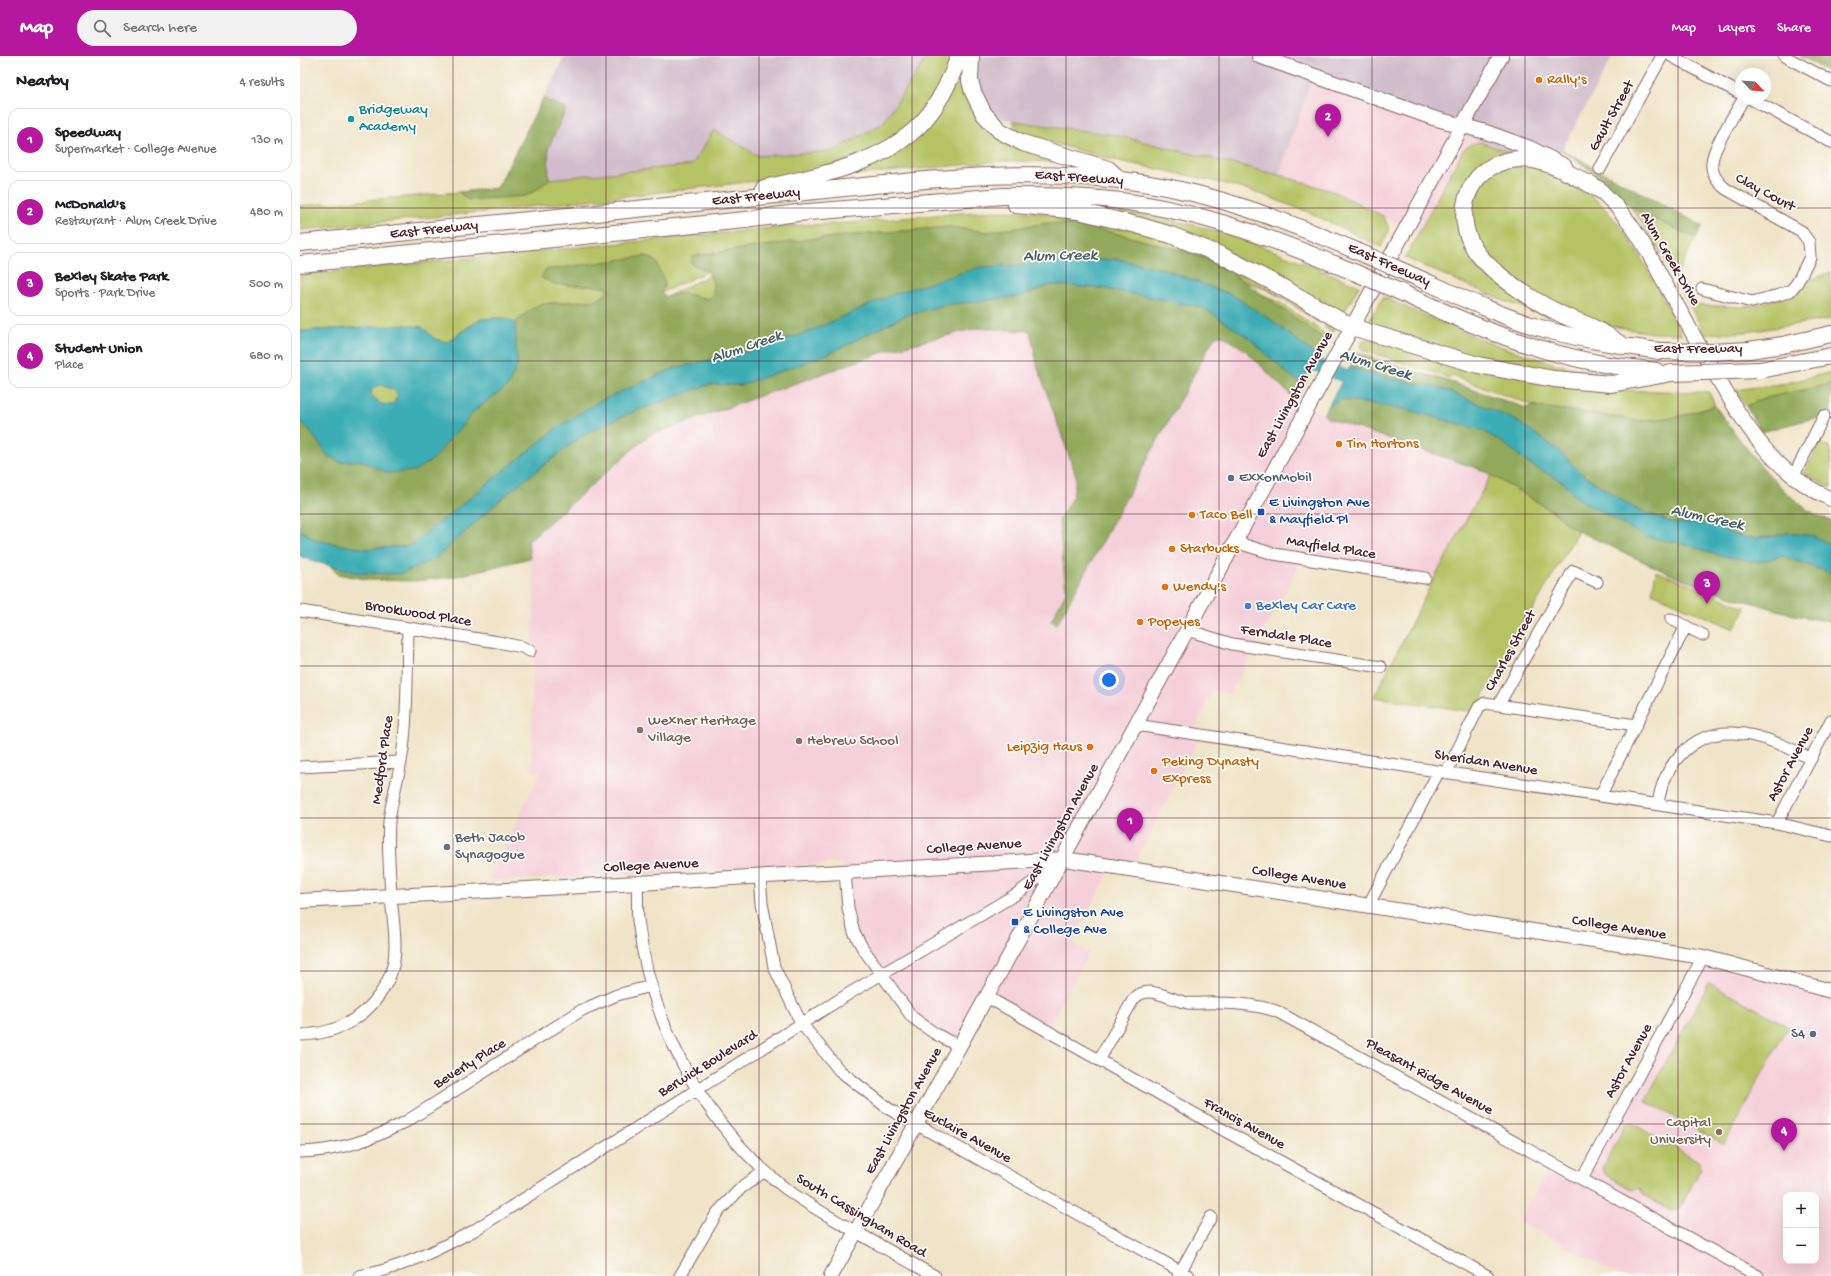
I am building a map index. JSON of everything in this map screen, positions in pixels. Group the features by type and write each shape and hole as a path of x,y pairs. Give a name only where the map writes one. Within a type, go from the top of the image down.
{"highway":[{"path":"697,203 834,172 880,152 915,129 930,114 941,97 959,56"},
{"path":"971,56 970,81 973,92 984,114 1000,131 1023,143 1108,169 1120,180"},
{"path":"1600,190 1572,174 1541,163 1521,159 1503,161 1487,170 1470,187 1464,207 1465,224 1475,250 1498,274 1525,294 1557,312 1596,329 1624,346"},
{"name":"East Freeway","path":"300,243 914,181 1001,175 1081,176 1120,180 1183,191 1244,207 1304,229 1471,301 1535,326 1581,338 1659,351 1712,352 1749,350 1783,345 1831,334"},
{"name":"East Freeway","path":"300,264 745,220 797,213 994,197 1058,196 1100,199 1183,212 1240,227 1293,246 1398,291 1462,321 1528,345 1599,364 1672,373 1760,370 1831,356"},
{"path":"994,197 1009,204 1078,211 1171,235 1223,256 1304,299 1352,327 1478,364 1554,379 1610,384 1672,373"}],"main road":[{"name":"Alum Creek Drive","path":"1259,56 1433,118 1463,126 1530,148 1568,167 1600,190 1628,220 1643,242 1738,414 1760,444 1793,476 1831,499"},
{"name":"East Livingston Avenue","path":"831,1276 1064,859 1310,401 1501,56"},
{"name":"College Avenue","path":"300,901 638,884 1064,859 1703,957 1831,991"}],"street":[{"name":"Gault Street","path":"1600,169 1662,56"},
{"path":"1671,56 1735,91"},
{"path":"1784,56 1831,81"},
{"name":"Clay Court","path":"1702,289 1752,302 1790,291 1797,283 1810,257 1810,250 1806,236 1794,226 1726,189 1718,183 1713,174 1712,162 1715,150 1741,104"},
{"path":"1760,104 1831,142"},
{"path":"1793,476 1824,416"},
{"name":"Mayfield Place","path":"1234,542 1274,554 1425,578"},
{"name":"Charles Street","path":"1368,906 1479,707 1485,703 1499,704 1573,571 1597,582"},
{"name":"Brookwood Place","path":"300,611 498,642 522,647 530,651"},
{"path":"1671,619 1703,635"},
{"path":"1600,796 1686,626"},
{"name":"Medford Place","path":"300,1035 326,1031 341,1026 360,1016 377,999 393,967 394,943 389,822 400,762 407,699 408,628"},
{"name":"Ferndale Place","path":"1187,630 1232,644 1381,667"},
{"path":"1499,704 1636,725"},
{"name":"Astor Avenue","path":"1777,823 1831,720"},
{"name":"Sheridan Avenue","path":"1136,725 1777,823 1831,836"},
{"path":"1658,804 1660,791 1666,774 1675,759 1682,752 1704,738 1719,734 1739,734 1768,740 1788,747 1811,759"},
{"path":"300,767 400,762"},
{"name":"Berwick Boulevard","path":"359,1276 405,1264 441,1248 473,1231 880,974 1018,893 1064,859"},
{"path":"845,872 848,908 854,932 880,974 912,1017 934,1033 960,1047"},
{"name":"Euclaire Avenue","path":"760,876 762,903 774,967 801,1023 839,1070 889,1109 1183,1274"},
{"name":"South Cassingham Road","path":"638,884 638,919 651,986 668,1035 679,1059 696,1089 737,1142 765,1171 804,1202 934,1276"},
{"name":"Astor Avenue","path":"1582,1179 1703,957"},
{"name":"Beverly Place","path":"300,1152 335,1149 357,1144 382,1134 406,1121 582,1010 617,995 651,986"},
{"name":"Pleasant Ridge Avenue","path":"1099,1060 1133,1000 1145,992 1155,993 1187,1003 1238,1003 1276,1011 1758,1276"},
{"name":"Francis Avenue","path":"987,997 1488,1276"},
{"path":"680,1276 717,1213 742,1188 765,1171"},
{"path":"1183,1274 1211,1217"}],"shaded area":[{"path":"565,56 928,56 883,123 833,151 758,156 714,130 692,165 549,179 548,149 566,109 543,98"},
{"path":"956,56 1613,56 1562,150 1543,165 1480,142 1460,130 1313,75 1279,175 1115,135 1013,121 990,115"},
{"path":"1313,75 1461,130 1480,142 1471,144 1463,150 1417,234 1335,192 1279,175"},
{"path":"977,328 1030,331 1038,368 1076,476 1073,496 1059,520 1066,592 1051,621 1057,624 1215,335 1222,335 1245,350 1295,400 1323,414 1327,418 1482,470 1491,475 1435,577 1302,560 1230,694 1214,690 1192,733 1201,734 1131,870 1111,869 1072,943 1089,953 1047,1029 989,998 960,1052 917,1027 851,925 842,863 488,881 541,771 531,771 534,590 528,541 648,436 889,350"},
{"name":"Capital University","path":"1703,957 1831,991 1831,1276 1621,1276 1519,1221 1552,1163 1581,1179"}],"green space":[{"path":"928,56 954,56 937,97 916,120 897,135 876,148 854,158 807,172 757,181 502,210 300,230 300,206 459,192 469,200 539,188 549,179 692,165 714,130 758,156 833,151 883,123"},
{"path":"1800,56 1831,56 1831,73"},
{"path":"964,59 980,117 1065,162 1004,161 843,176 889,153"},
{"path":"543,98 566,109 548,149 549,179 539,188 526,196 468,200 459,192 497,188"},
{"path":"1013,121 1115,135 1279,175 1335,192 1383,216 1388,226 1388,232 1381,247 1308,212 1255,192 1218,182 1105,158 1023,134 1017,130"},
{"path":"1480,142 1511,153 1480,170 1464,237 1551,317 1499,299 1405,258 1463,150 1471,144"},
{"path":"1562,150 1703,226 1696,238 1645,215 1629,205 1603,179"},
{"path":"1539,164 1582,188 1603,206 1617,222 1641,258 1682,334 1653,333 1631,330 1608,325 1582,316 1524,287 1481,248 1471,225 1472,203 1480,184 1499,168"},
{"path":"1629,205 1645,215 1696,238 1677,274 1692,305 1745,307 1795,295 1808,281 1831,272 1831,319 1747,332 1705,334 1670,268 1651,236"},
{"path":"1003,211 1038,212 1141,231 1210,257 1333,324 1333,333 1325,328 1326,324 1321,321 1317,321 1266,289 1242,281 1214,263 1187,252 1130,237 1068,224 1050,223 987,232 949,227 812,239 693,256 692,264 708,271 661,293 665,284 656,261 646,256 555,284 605,287 610,290 598,300 540,304 527,312 515,323 505,319 487,318 470,325 447,342 435,339 422,327 346,328 300,331 300,275 802,225 853,223 953,213"},
{"path":"1120,212 1173,220 1225,234 1283,254 1359,286 1345,311 1341,311 1242,260 1120,215"},
{"path":"1050,223 1105,231 1195,255 1215,264 1258,291 1328,341 1318,357 1271,320 1232,295 1163,269 1117,259 1056,263 894,294 806,333 751,351 675,368 598,402 557,428 410,546 365,549 318,541 300,530 300,421 308,428 327,455 340,462 360,460 388,473 431,461 477,408 508,386 517,365 515,323 527,312 540,304 598,300 610,291 605,287 555,284 541,278 545,270 646,256 656,261 665,284 661,293 666,297 682,293 708,299 713,293 713,283 708,271 692,264 693,256 812,239 949,227 987,232"},
{"path":"710,275 714,293 708,299 682,293 666,297"},
{"path":"1050,285 1102,288 1202,307 1249,338 1281,368 1304,386 1295,400 1245,350 1222,335 1215,336 1057,624 1051,621 1066,592 1059,520 1073,496 1076,476 1038,368 1030,331 977,328 889,350 648,436 528,541 530,558 453,577 416,581 370,580 337,574 330,565 360,573 435,559 509,492 584,434 625,415 710,384 741,385 828,354 906,315 944,305 1022,296"},
{"path":"1260,293 1279,302 1330,337 1328,341 1297,321"},
{"path":"1383,297 1469,334 1525,355 1555,364 1616,377 1504,366 1374,327 1369,321"},
{"path":"1368,339 1614,390 1709,392 1715,406 1677,417 1641,421 1535,406 1452,376 1450,378 1363,350 1360,346 1362,342"},
{"path":"1358,352 1372,358 1454,383 1526,408 1535,406 1641,421 1677,417 1715,406 1756,460 1779,486 1807,509 1831,521 1831,545 1813,536 1787,533 1771,537 1749,538 1732,534 1706,523 1673,523 1632,507 1581,473 1558,450 1515,420 1441,388 1382,377 1350,367"},
{"path":"1831,372 1831,384 1762,399 1746,406 1735,390 1787,383"},
{"path":"1831,384 1831,417 1810,419 1761,432 1746,406 1761,399"},
{"path":"380,385 393,389 398,395 393,405 381,404 371,395 371,390"},
{"path":"1340,399 1404,409 1482,430 1509,447 1528,463 1563,482 1577,498 1603,511 1623,525 1723,556 1758,562 1782,556 1831,573 1831,622 1794,615 1726,595 1674,576 1578,531 1566,524 1556,513 1482,470 1327,418 1323,414 1328,406"},
{"path":"1820,443 1831,449 1831,488 1804,473"},
{"path":"1491,475 1553,512 1578,531 1474,712 1374,697 1435,577"},
{"path":"1656,571 1746,608 1734,629 1652,593"},
{"path":"1709,983 1788,1026 1724,1144 1645,1101"},
{"path":"1632,1123 1660,1140 1663,1148 1671,1145 1700,1162 1701,1168 1679,1210 1672,1211 1643,1195 1640,1188 1633,1190 1605,1174 1602,1168 1626,1124"}],"water":[{"path":"1117,259 1163,269 1232,295 1271,320 1318,357 1304,386 1281,368 1249,338 1202,307 1102,288 1050,285 1022,296 944,305 906,315 828,354 773,374 741,385 710,384 625,415 584,434 509,492 435,559 401,574 360,573 312,561 300,556 300,530 318,541 365,549 410,546 557,428 598,402 675,368 751,351 806,333 894,294 981,267"},
{"path":"506,318 515,323 517,365 508,386 477,408 431,461 414,471 388,473 360,460 340,462 327,455 308,428 300,421 300,331 406,325 422,327 435,339 447,342 481,319","holes":["380,385 393,389 398,395 393,405 381,404 371,395 371,390"]},
{"path":"1350,367 1382,377 1441,388 1515,420 1558,450 1581,473 1632,507 1673,523 1706,523 1732,534 1749,538 1771,537 1787,533 1813,536 1831,545 1831,573 1782,556 1758,562 1723,556 1680,543 1646,537 1577,498 1563,482 1528,463 1509,447 1482,430 1404,409 1341,399 1328,406"}],"waterway":[{"name":"Alum Creek","path":"1299,356 1312,363 1362,383"}],"place":[{"name":"Rally's","path":"1539,80"},
{"name":"Bridgeway Academy","path":"351,119"},
{"name":"McDonald's","path":"1328,137"},
{"name":"Tim Hortons","path":"1339,444"},
{"name":"ExxonMobil","path":"1231,478"},
{"name":"E Livingston Ave & Mayfield Pl","path":"1261,512"},
{"name":"Taco Bell","path":"1192,515"},
{"name":"Starbucks","path":"1172,549"},
{"name":"Wendy's","path":"1165,587"},
{"name":"Bexley Skate Park","path":"1707,604"},
{"name":"Bexley Car Care","path":"1248,606"},
{"name":"Popeyes","path":"1140,622"},
{"name":"Wexner Heritage Village","path":"640,730"},
{"name":"Hebrew School","path":"799,741"},
{"name":"Leipzig Haus","path":"1090,747"},
{"name":"Peking Dynasty Express","path":"1154,771"},
{"name":"Speedway","path":"1130,841"},
{"name":"Beth Jacob Synagogue","path":"447,847"},
{"name":"E Livingston Ave & College Ave","path":"1015,922"},
{"name":"S4","path":"1813,1034"},
{"name":"Capital University","path":"1719,1132"},
{"name":"Student Union","path":"1784,1151"}]}
